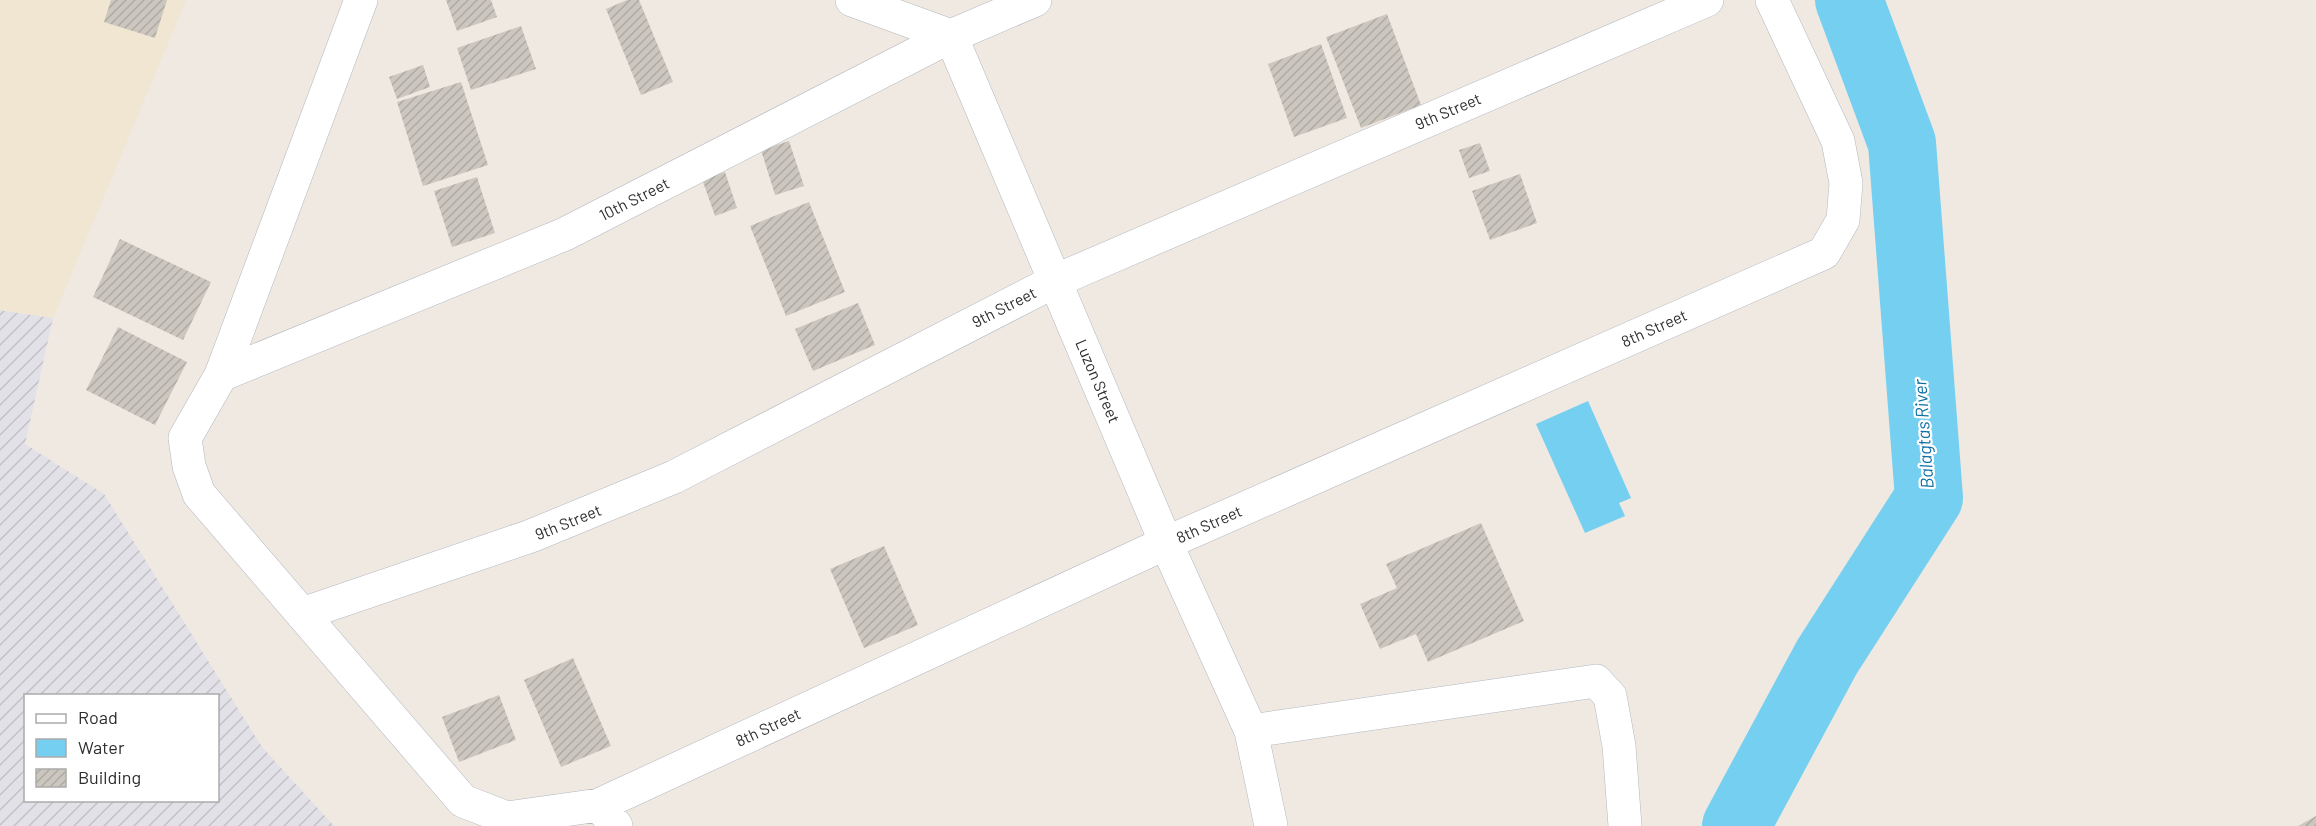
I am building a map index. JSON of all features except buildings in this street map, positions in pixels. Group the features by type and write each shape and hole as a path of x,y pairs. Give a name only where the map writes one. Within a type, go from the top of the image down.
{"street":[{"name":"8th Street","path":"361,0 221,375 185,438 189,466 199,494 463,801 507,818 608,815 1166,543 1824,253 1843,220 1845,183 1838,141 1772,0"},
{"path":"852,0 951,36"},
{"name":"10th Street","path":"221,375 565,234 951,36 1035,0"},
{"name":"9th Street","path":"302,614 531,536 674,477 1055,280 1707,0"},
{"name":"Luzon Street","path":"951,36 1166,543 1251,731 1263,823"},
{"path":"1251,731 1596,681 1610,696 1618,746 1624,826"}],"shaded area":[{"path":"0,0 186,0 53,318 0,310"},
{"path":"0,310 53,318 25,444 104,494 262,747 334,826 0,826"}],"water":[{"path":"1588,401 1631,498 1619,503 1625,516 1585,533 1536,424"}],"waterway":[{"name":"Balagtas River","path":"1736,826 1827,657 1929,498 1902,143 1849,0"}]}
